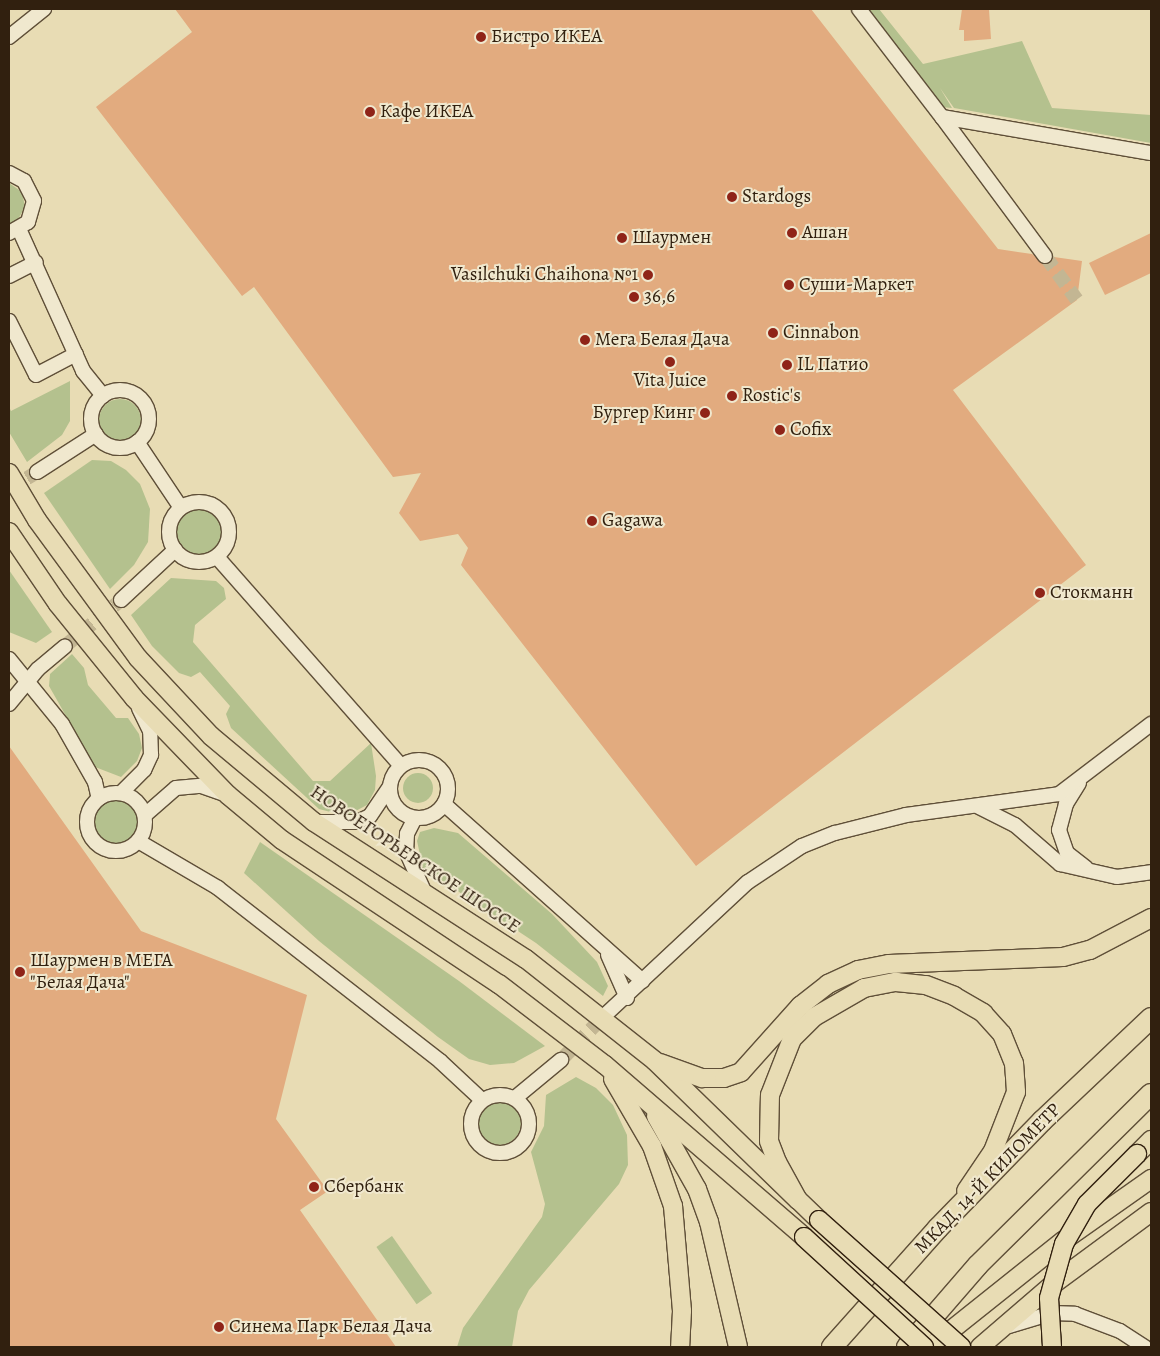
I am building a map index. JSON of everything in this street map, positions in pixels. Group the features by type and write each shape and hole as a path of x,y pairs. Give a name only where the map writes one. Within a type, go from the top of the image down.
{"highway":[{"name":"МКАД, 14-Й КИЛОМЕТР","path":"832,1347 938,1228 1151,1018"},
{"path":"907,1347 978,1265 1151,1094"}],"main road":[{"name":"НОВОЕГОРЬЕВСКОЕ ШОССЕ","path":"9,473 37,520 138,658 211,736 314,822 424,891 526,959 654,1061 819,1220 961,1347"},
{"path":"9,532 58,604 134,698 228,795 282,840 499,984 605,1065 804,1237 924,1347"},
{"path":"654,1061 702,1078 724,1078 741,1072 800,1006 828,984 858,970 889,964 1063,957 1098,946 1151,918"},
{"path":"798,1200 777,1162 768,1121 770,1095 792,1039 814,1017 864,988 896,982 926,985 976,1009 1002,1034 1014,1063 1016,1092 993,1151 938,1228"},
{"path":"1120,1048 1151,1014"},
{"path":"605,1065 665,1175 678,1242 680,1347"},
{"path":"650,1104 693,1182 709,1222 738,1347"},
{"path":"1052,1347 1049,1298 1064,1244 1087,1204 1151,1140"},
{"path":"930,1347 1063,1241 1151,1179"},
{"path":"980,1347 999,1330 1151,1212"}],"street":[{"path":"9,37 44,9"},
{"path":"859,9 942,116 1045,256"},
{"path":"942,116 1151,153"},
{"path":"9,173 24,181 34,201 33,212 14,231 36,262 76,354 103,396"},
{"path":"9,276 36,262"},
{"path":"9,321 36,375 76,354"},
{"path":"122,390 141,399 147,407 148,426 137,442 115,447 96,434 92,414 103,396 122,390"},
{"path":"37,472 96,434"},
{"path":"137,442 181,508"},
{"path":"204,502 225,515 230,538 217,557 195,562 175,550 169,528 181,508 204,502"},
{"path":"121,600 175,550"},
{"path":"217,557 401,766"},
{"path":"9,704 28,682 65,646"},
{"path":"9,659 72,740 95,782 99,799 88,819 93,839 113,851 123,850 138,841 145,826 144,815 131,797 121,794 99,799"},
{"path":"121,794 144,770 151,755 150,731 134,698"},
{"path":"603,1017 626,998 748,882 802,846 835,833 906,815 978,807 1059,794 1151,724"},
{"path":"314,822 357,822 370,816 401,766 421,760 440,770 446,780 444,804 427,818 416,818 396,807 390,786"},
{"path":"1083,776 1066,804 1060,830 1067,853 1096,873"},
{"path":"144,815 176,788 201,786 228,795"},
{"path":"444,804 643,981"},
{"path":"978,807 1015,825 1060,864 1117,877 1151,872"},
{"path":"416,818 407,834 406,851 424,891"},
{"path":"138,841 218,888 440,1061 482,1100"},
{"path":"604,948 626,998"},
{"path":"515,1098 561,1060"},
{"path":"504,1095 515,1098 524,1106 528,1129 524,1140 504,1152 493,1152 475,1139 471,1118 482,1100 504,1095"},
{"path":"999,1330 1052,1313 1075,1314 1105,1324 1145,1347"}],"green space":[{"path":"867,9 879,9 923,64 1022,41 1052,108 1151,115 1151,143 954,108 940,88 952,108 941,107"},
{"path":"9,183 22,192 25,207 17,221 9,225"},
{"path":"70,381 70,421 62,435 27,462 9,432 9,407 11,411"},
{"path":"120,399 135,405 141,420 135,435 120,441 105,435 99,420 105,405"},
{"path":"92,460 111,461 126,470 140,484 150,509 148,542 134,565 110,589 44,493"},
{"path":"199,509 212,513 218,519 222,532 218,545 212,551 199,555 186,551 180,545 176,532 180,519 186,513"},
{"path":"9,570 52,632 36,643 9,632"},
{"path":"171,578 216,581 224,588 226,599 195,625 193,642 313,781 330,781 371,743 376,776 375,790 367,805 346,816 319,809 231,728 226,714 230,706 200,672 191,677 179,673 152,646 131,615"},
{"path":"72,654 84,668 88,685 116,718 128,718 139,734 142,748 137,761 121,777 95,767 49,686 50,674"},
{"path":"418,773 424,774 432,782 432,794 424,802 418,803 412,802 404,794 403,788 404,782 412,774"},
{"path":"120,800 132,806 137,813 137,831 132,838 125,843 112,844 104,841 97,834 94,818 97,810 104,803"},
{"path":"434,828 458,833 552,914 597,962 608,986 603,996 536,943 423,868 417,841 420,832"},
{"path":"260,842 459,981 545,1046 514,1063 490,1065 469,1059 438,1037 319,941 244,873"},
{"path":"576,1077 596,1088 613,1105 627,1135 628,1165 619,1184 529,1290 518,1311 512,1347 457,1347 463,1328 542,1217 545,1204 531,1152 544,1126 546,1095"},
{"path":"495,1101 503,1101 515,1107 521,1123 515,1139 503,1145 495,1145 483,1139 477,1127 477,1119 483,1107"},
{"path":"392,1236 432,1293 417,1304 376,1247"}],"building":[{"path":"175,9 811,9 998,249 1032,254 1046,265 1054,257 1082,261 1077,300 953,390 1086,565 696,866 461,565 468,548 458,534 420,541 399,513 421,473 393,477 254,287 242,296 96,107 192,32"},
{"path":"962,9 989,9 991,39 964,41 964,30 959,30"},
{"path":"1151,233 1151,273 1105,295 1089,263"},
{"path":"9,746 141,931 307,995 276,1119 328,1191 300,1210 396,1347 9,1347"}],"tunnel":[{"path":"1045,256 1077,300"},
{"path":"9,489 37,472"},
{"path":"65,646 121,600"},
{"path":"561,1060 603,1017"}],"place":[{"name":"Бистро ИКЕА","path":"481,37"},
{"name":"Кафе ИКЕА","path":"370,112"},
{"name":"Stardogs","path":"732,197"},
{"name":"Ашан","path":"792,233"},
{"name":"Шаурмен","path":"622,238"},
{"name":"Vasilchuki Chaihona №1","path":"648,275"},
{"name":"Суши-Маркет","path":"789,285"},
{"name":"36,6","path":"634,297"},
{"name":"Cinnabon","path":"773,333"},
{"name":"Мега Белая Дача","path":"585,340"},
{"name":"Vita Juice","path":"670,362"},
{"name":"IL Патио","path":"787,365"},
{"name":"Rostic's","path":"732,396"},
{"name":"Бургер Кинг","path":"705,413"},
{"name":"Cofix","path":"780,430"},
{"name":"Gagawa","path":"592,521"},
{"name":"Стокманн","path":"1040,593"},
{"name":"Шаурмен в МЕГА \"Белая Дача\"","path":"20,972"},
{"name":"Сбербанк","path":"314,1187"},
{"name":"Синема Парк Белая Дача","path":"219,1327"}]}
